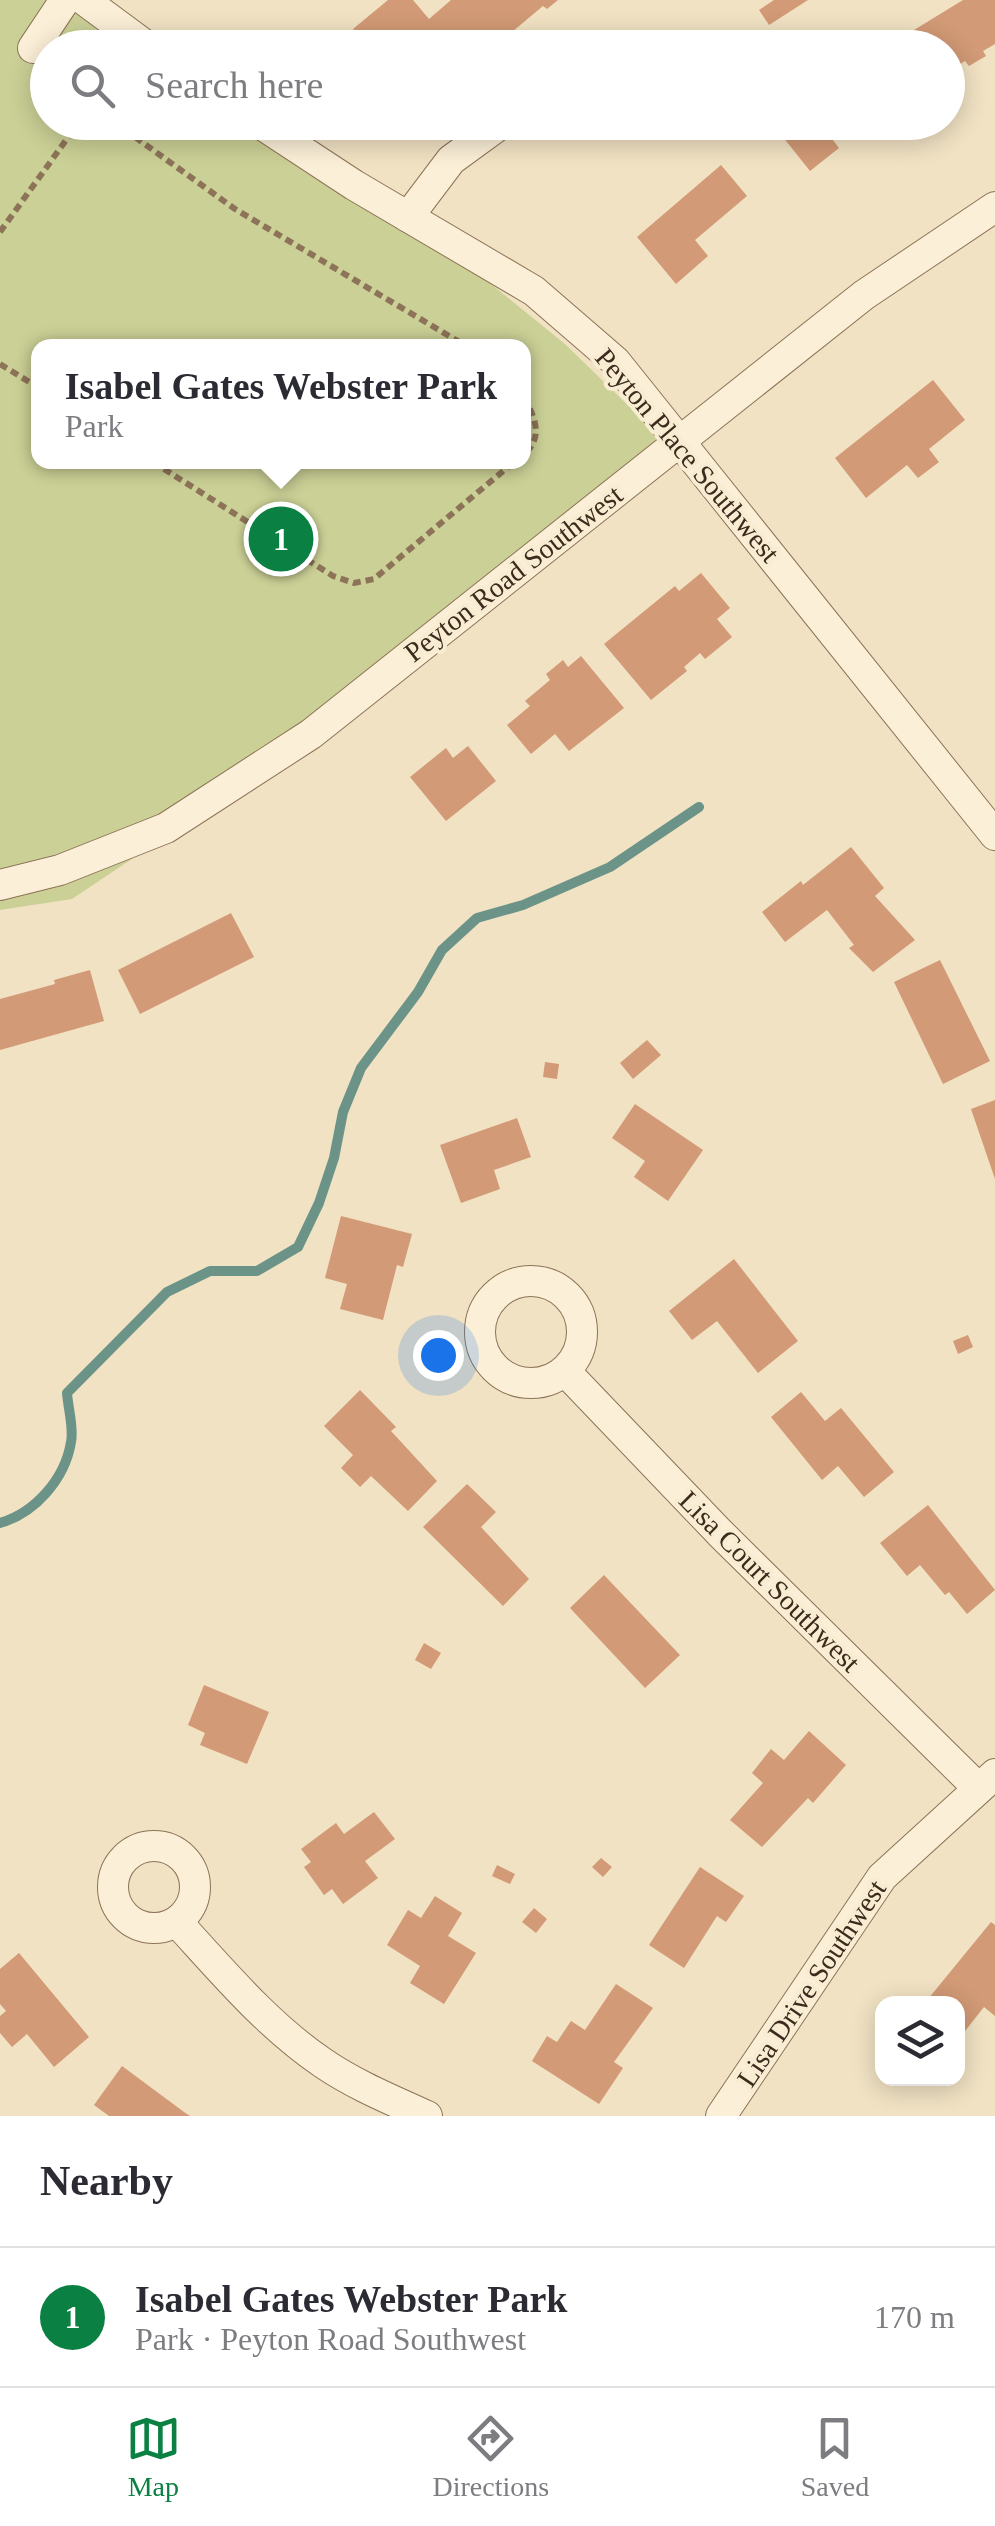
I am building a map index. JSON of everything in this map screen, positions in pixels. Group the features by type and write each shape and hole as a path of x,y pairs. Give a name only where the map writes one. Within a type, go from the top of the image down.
{"street":[{"path":"45,30 65,0"},
{"path":"84,0 125,30"},
{"name":"Peyton Place Southwest","path":"287,140 534,291 614,361 995,836"},
{"path":"408,216 451,160 478,140"},
{"name":"Peyton Road Southwest","path":"0,886 60,870 166,828 311,734 864,296 995,206"},
{"name":"Lisa Court Southwest","path":"566,1370 720,1533 986,1781"},
{"name":"Lisa Drive Southwest","path":"721,2116 882,1877 986,1781"},
{"path":"176,1922 254,2006 322,2063 427,2116"}],"path":[{"path":"0,232 67,140"},
{"path":"139,140 234,209 454,339"},
{"path":"0,364 31,384"},
{"path":"531,410 538,434 531,444"},
{"path":"165,469 333,576 354,583 374,578 506,469"}],"green space":[{"path":"0,0 82,0 125,30 30,30 30,140 280,140 475,271 565,344 675,451 266,769 72,899 0,910"}],"building":[{"path":"388,0 413,0 429,19 451,0 558,0 547,9 543,6 514,30 353,29"},
{"path":"774,0 808,0 769,25 759,10"},
{"path":"963,0 995,0 995,44 983,51 986,56 969,66 965,61 965,30 914,30"},
{"path":"785,140 833,140 839,148 810,171"},
{"path":"721,165 747,196 695,240 708,256 676,284 637,237"},
{"path":"933,380 965,420 929,449 939,462 918,478 907,465 866,498 835,458"},
{"path":"701,573 730,608 717,619 732,637 705,659 700,653 684,667 687,671 651,700 604,644 675,586 679,591"},
{"path":"581,656 624,708 569,751 555,734 531,754 507,725 530,706 525,701 550,680 546,674 563,660 568,667"},
{"path":"468,746 496,781 446,821 410,777 446,748 453,758"},
{"path":"851,847 884,888 875,896 915,940 873,972 849,948 854,945 827,910 785,942 762,912"},
{"path":"231,913 254,957 140,1014 118,970"},
{"path":"940,960 990,1061 943,1084 894,982"},
{"path":"90,970 104,1021 0,1050 0,999"},
{"path":"647,1040 661,1055 633,1079 620,1063"},
{"path":"545,1062 559,1064 557,1079 543,1077"},
{"path":"995,1100 995,1179 971,1109"},
{"path":"635,1104 703,1150 668,1201 634,1177 645,1161 612,1138"},
{"path":"517,1118 531,1157 494,1170 500,1189 461,1203 440,1145"},
{"path":"341,1216 412,1234 403,1267 397,1265 383,1320 340,1309 347,1284 325,1278"},
{"path":"734,1259 798,1341 758,1373 717,1321 692,1340 669,1311"},
{"path":"968,1335 973,1347 958,1354 953,1341"},
{"path":"360,1390 396,1427 391,1431 437,1481 408,1511 371,1476 360,1487 341,1468 353,1455 324,1426"},
{"path":"801,1392 825,1421 841,1408 894,1472 864,1497 838,1466 822,1480 771,1417"},
{"path":"467,1484 496,1512 481,1527 529,1579 503,1606 423,1527"},
{"path":"928,1505 995,1590 967,1614 920,1565 907,1576 880,1543"},
{"path":"604,1575 680,1655 645,1688 570,1608"},
{"path":"424,1643 441,1653 431,1669 415,1660"},
{"path":"204,1685 269,1712 247,1764 200,1745 205,1733 188,1725"},
{"path":"809,1731 846,1765 813,1803 808,1798 762,1847 730,1820 763,1783 752,1773 771,1749 784,1760"},
{"path":"374,1812 395,1839 365,1861 378,1878 343,1904 332,1889 324,1895 304,1867 311,1862 301,1849 336,1823 344,1834"},
{"path":"601,1858 612,1867 603,1877 592,1867"},
{"path":"497,1865 515,1874 510,1884 492,1876"},
{"path":"700,1867 744,1896 726,1922 717,1916 684,1968 649,1945"},
{"path":"435,1896 462,1913 448,1936 476,1953 444,2004 410,1983 420,1966 387,1945 408,1910 421,1918"},
{"path":"534,1908 547,1919 536,1933 522,1922"},
{"path":"991,1922 995,1925 995,2016 984,2007 965,2031 965,1996 931,1996"},
{"path":"19,1953 89,2037 54,2067 27,2034 12,2047 0,2033 0,2016 6,2011 0,2004 0,1969"},
{"path":"616,1984 653,2008 614,2062 623,2068 599,2104 532,2061 547,2036 557,2042 571,2021 585,2030"},
{"path":"122,2066 190,2116 109,2116 94,2105"}],"waterway":[{"path":"0,1523 36,1503 62,1469 72,1436 67,1393 167,1292 210,1271 257,1271 298,1247 319,1203 334,1158 343,1112 361,1068 418,992 442,950 477,918 523,905 610,867 699,807"}],"place":[{"name":"Isabel Gates Webster Park","path":"281,539"}]}
